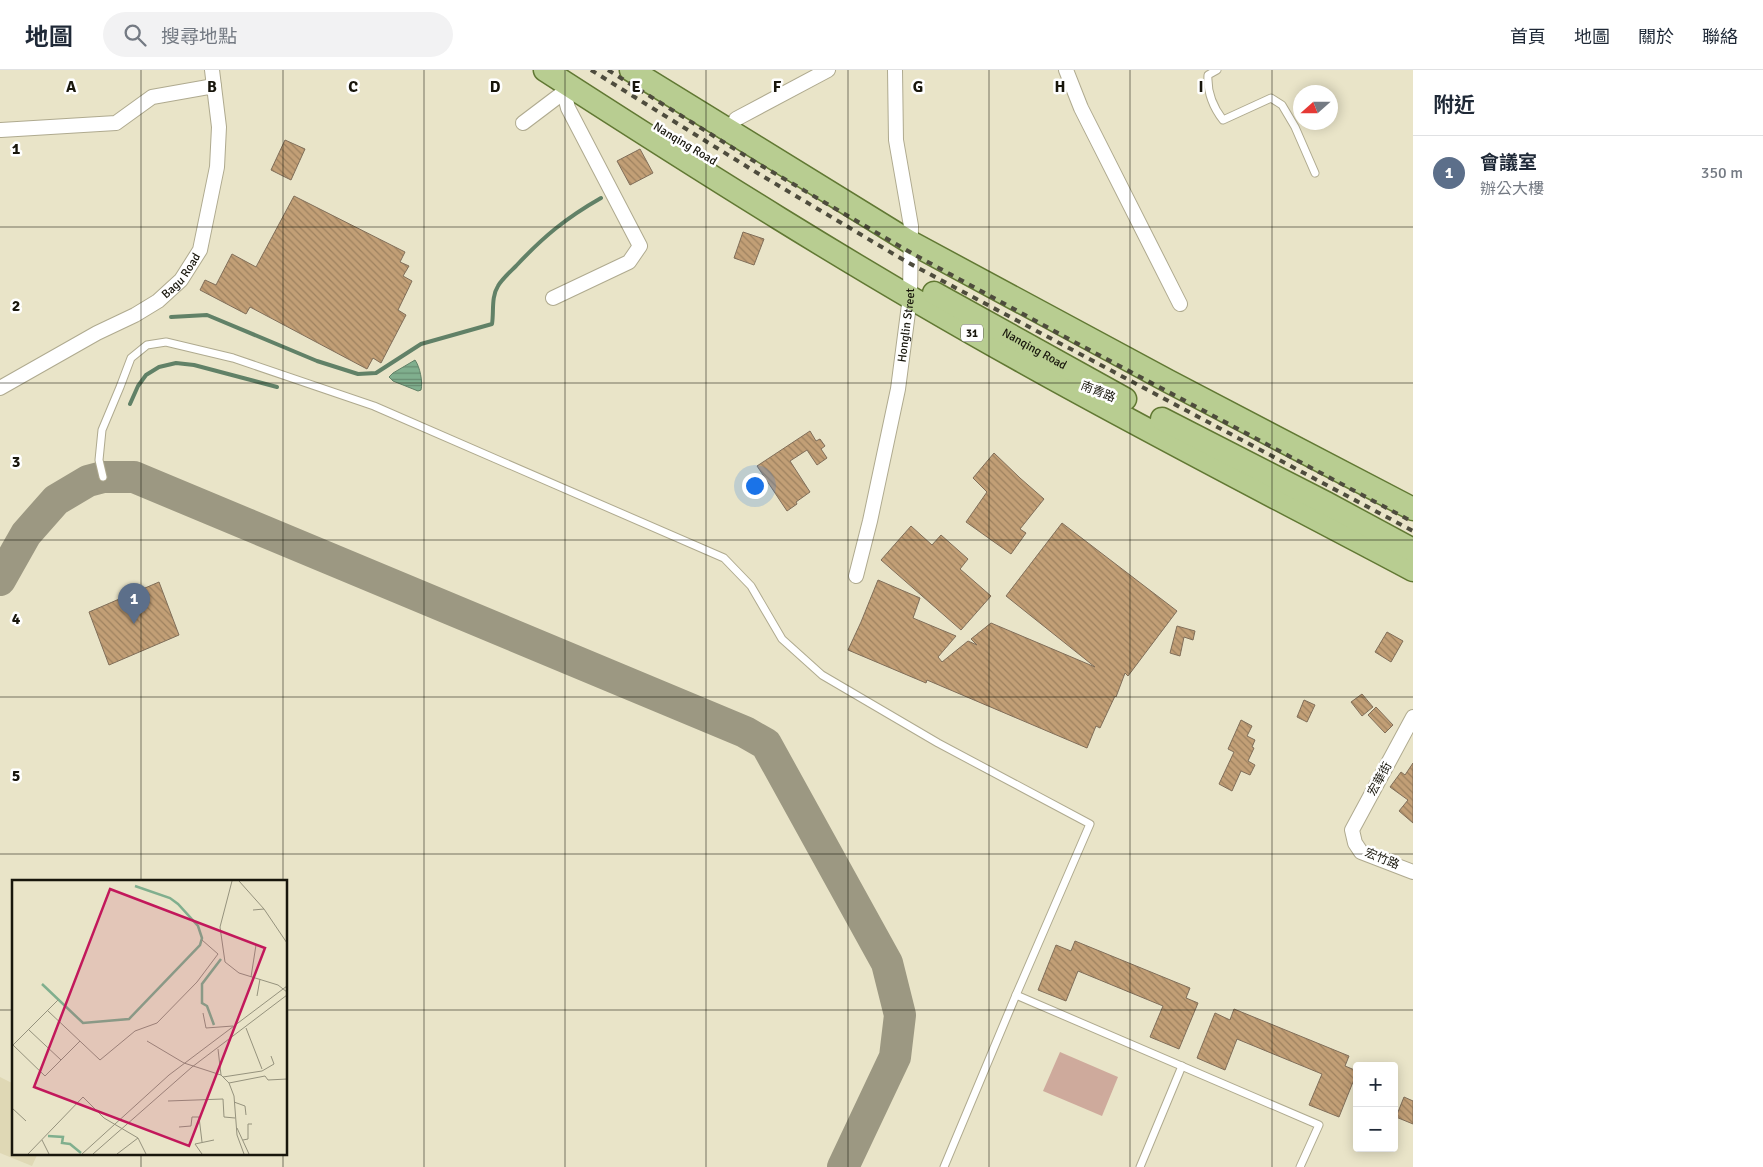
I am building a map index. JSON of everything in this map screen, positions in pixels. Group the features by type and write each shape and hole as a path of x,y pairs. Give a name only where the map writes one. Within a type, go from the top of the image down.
{"main road":[{"path":"631,70 910,234 1168,381 1413,509"},
{"path":"657,70 736,119 910,234 1413,493"},
{"name":"31","path":"558,78 684,159 910,289 1018,359 1413,570"},
{"name":"Nanqing Road","path":"910,289 1326,503 1413,550"},
{"path":"1053,307 1168,381"},
{"name":"南青路","path":"1018,359 1149,413"}],"street":[{"name":"Bagu Road","path":"0,388 97,333 135,315 158,301 181,280 200,250 217,167 219,127 212,70"},
{"path":"736,119 828,70"},
{"name":"Honglin Street","path":"856,576 870,521 898,389 910,289 910,234 896,140 895,70"},
{"path":"1066,70 1080,108 1180,304"},
{"path":"523,123 558,78"},
{"path":"553,298 629,262 640,246 568,108 558,78"},
{"path":"1,130 116,123 152,97 214,86"},
{"name":"宏華街","path":"1355,843 1352,830 1413,717"},
{"name":"宏竹路","path":"1355,843 1361,852 1413,872"}],"lane":[{"path":"1217,70 1208,75 1208,85 1215,109 1222,120 1271,98 1282,105 1295,127 1315,173"},
{"path":"103,477 99,460 102,430 131,358 147,345 166,342 233,358 374,406 724,558 751,586 782,639 822,675 938,743 1090,824 944,1167"},
{"path":"1016,995 1319,1126 1300,1167"},
{"path":"1140,1167 1182,1066"}],"shaded area":[{"path":"415,360 422,387 418,391 393,381 389,377"},
{"path":"1060,1052 1118,1077 1102,1116 1043,1091"},
{"path":"0,1077 12,1083 12,1154 38,1154 32,1166 0,1153"}],"building":[{"path":"285,140 305,149 291,180 271,170"},
{"path":"640,149 653,173 630,185 617,161"},
{"path":"294,196 405,252 400,262 409,266 403,276 412,281 398,310 406,315 381,363 373,358 367,369 250,307 246,314 200,290 205,280 216,285 232,254 256,267"},
{"path":"743,232 764,239 754,265 734,258"},
{"path":"810,431 816,441 820,439 825,446 821,449 827,458 817,465 807,450 790,461 810,492 787,511 757,466"},
{"path":"994,453 1044,499 1020,529 1026,533 1011,554 966,522 987,492 973,478"},
{"path":"1062,523 1177,611 1128,676 1125,673 1116,697 1100,728 1096,726 1087,748 927,680 926,683 848,650 878,580 920,598 913,618 956,636 938,657 942,662 968,641 977,645 971,639 991,623 1095,667 1006,596"},
{"path":"911,526 932,545 941,535 968,559 960,569 991,596 961,630 881,560"},
{"path":"159,582 179,635 109,665 89,612"},
{"path":"1177,626 1195,631 1193,640 1184,637 1180,656 1170,653"},
{"path":"1387,632 1403,641 1391,662 1375,652"},
{"path":"1362,694 1373,707 1362,716 1351,702"},
{"path":"1304,700 1315,705 1307,722 1297,717"},
{"path":"1376,707 1393,725 1385,733 1368,715"},
{"path":"1241,720 1252,726 1247,736 1255,740 1252,747 1254,748 1248,761 1255,765 1250,775 1241,771 1232,791 1219,784 1234,752 1228,749"},
{"path":"1413,763 1413,823 1399,811 1408,800 1390,787 1401,772 1405,775"},
{"path":"1075,941 1190,988 1186,998 1198,1003 1179,1049 1150,1037 1163,1006 1078,971 1066,1001 1038,990 1056,945 1071,951"},
{"path":"1234,1009 1349,1056 1345,1066 1353,1069 1353,1082 1339,1117 1309,1105 1322,1074 1237,1039 1225,1070 1197,1058 1215,1013 1230,1020"},
{"path":"1404,1097 1413,1101 1413,1124 1398,1118 1398,1112"}],"waterway":[{"path":"171,317 207,315 317,361 358,374 376,373 421,344 492,324 494,295 504,278 556,228 601,198"},
{"path":"130,404 138,386 146,375 159,367 176,363 194,365 277,387"}],"taxiway":[{"path":"0,580 26,534 56,500 88,481 103,477 134,477 745,732 766,744 887,963 900,1015 895,1057 843,1167"}],"railway":[{"path":"591,70 754,171 907,262 1413,531"},
{"path":"608,70 757,163 915,255 1413,522"}],"place":[{"name":"會議室","path":"134,624"}]}
